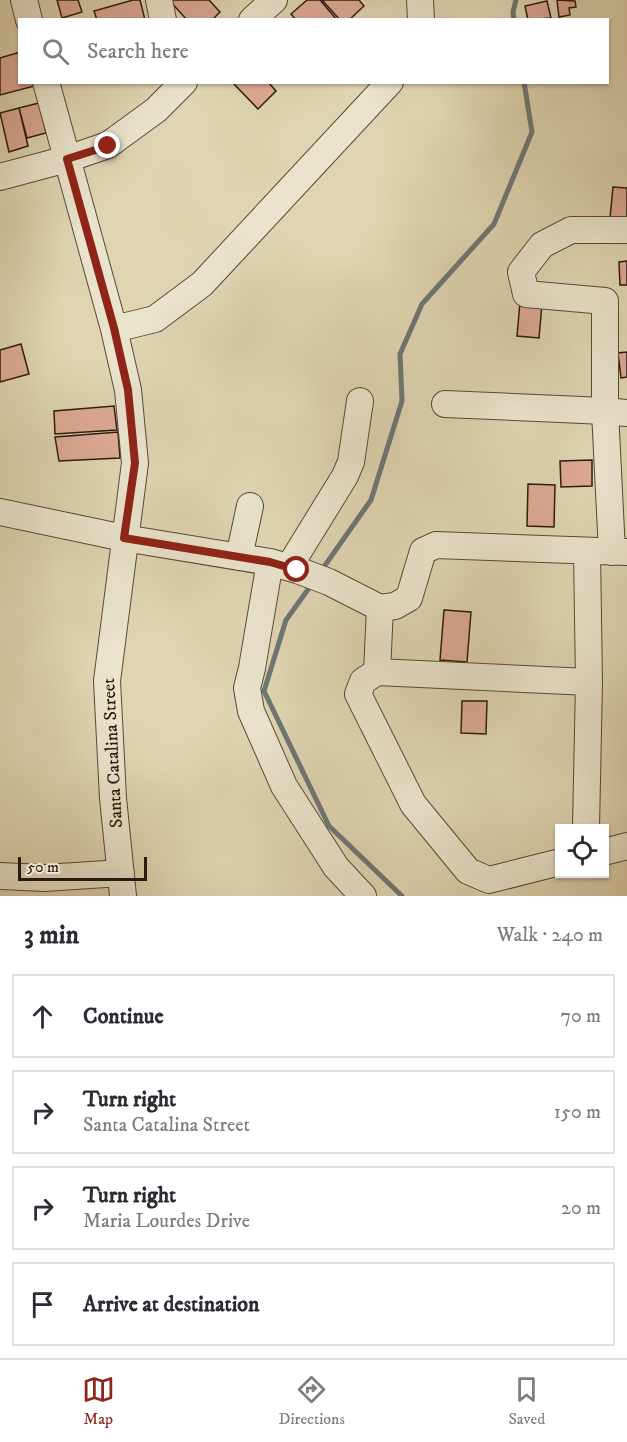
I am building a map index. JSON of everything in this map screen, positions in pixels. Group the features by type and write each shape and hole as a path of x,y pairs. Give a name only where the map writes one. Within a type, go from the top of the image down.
{"street":[{"path":"24,0 28,18"},
{"path":"159,0 163,18"},
{"path":"254,18 274,0"},
{"path":"420,0 421,18"},
{"name":"Santa Catalina Street","path":"47,84 114,328 128,390 135,463 107,681 113,798 122,885"},
{"path":"0,177 108,146 156,110 182,84"},
{"path":"114,328 155,319 202,284 388,84"},
{"path":"586,824 589,682 609,552 616,412 605,301 526,294 521,272 542,244 570,230 627,230"},
{"path":"360,401 351,462 345,476 285,567 247,688 251,711 284,786 336,867 363,896"},
{"path":"445,405 616,412"},
{"path":"239,557 250,506"},
{"path":"0,512 124,538 285,567 329,582 380,608 395,606 409,598 423,551 436,545 609,552"},
{"path":"377,672 380,608"},
{"path":"555,863 489,880 468,871 413,804 358,694 363,681 377,672 589,682"},
{"path":"609,851 627,846"},
{"path":"0,876 122,885"}],"building":[{"path":"57,0 78,0 82,12 62,18"},
{"path":"140,0 144,18 96,18 94,11"},
{"path":"169,0 209,0 220,12 214,18 185,18"},
{"path":"307,0 320,0 335,18 294,18 291,14"},
{"path":"322,0 359,0 364,6 351,18 338,18"},
{"path":"557,0 575,1 576,7 569,8 570,15 559,17"},
{"path":"547,1 551,18 528,18 525,6"},
{"path":"18,53 18,84 38,85 0,95 0,58"},
{"path":"234,84 270,84 276,91 258,109"},
{"path":"39,103 46,133 27,138 19,108"},
{"path":"19,108 28,146 9,152 0,113"},
{"path":"613,187 627,188 627,220 610,218"},
{"path":"627,261 627,285 620,285 619,262"},
{"path":"520,302 542,304 539,338 517,336"},
{"path":"21,344 29,374 0,382 0,350"},
{"path":"627,352 627,377 621,378 618,353"},
{"path":"114,406 117,430 55,434 54,411"},
{"path":"118,432 120,458 59,461 55,437"},
{"path":"592,460 592,486 561,487 560,461"},
{"path":"528,484 555,485 554,527 527,526"},
{"path":"444,610 471,612 467,662 440,660"},
{"path":"462,701 487,701 486,734 461,733"}],"waterway":[{"path":"514,18 516,0"},
{"path":"321,571 371,500 402,401 400,354 422,304 494,224 532,132 524,84"},
{"path":"312,584 286,620 264,691 329,826 402,896"}],"route":[{"path":"108,146 67,159 114,328 128,390 135,463 124,538 270,562 297,570"}]}
